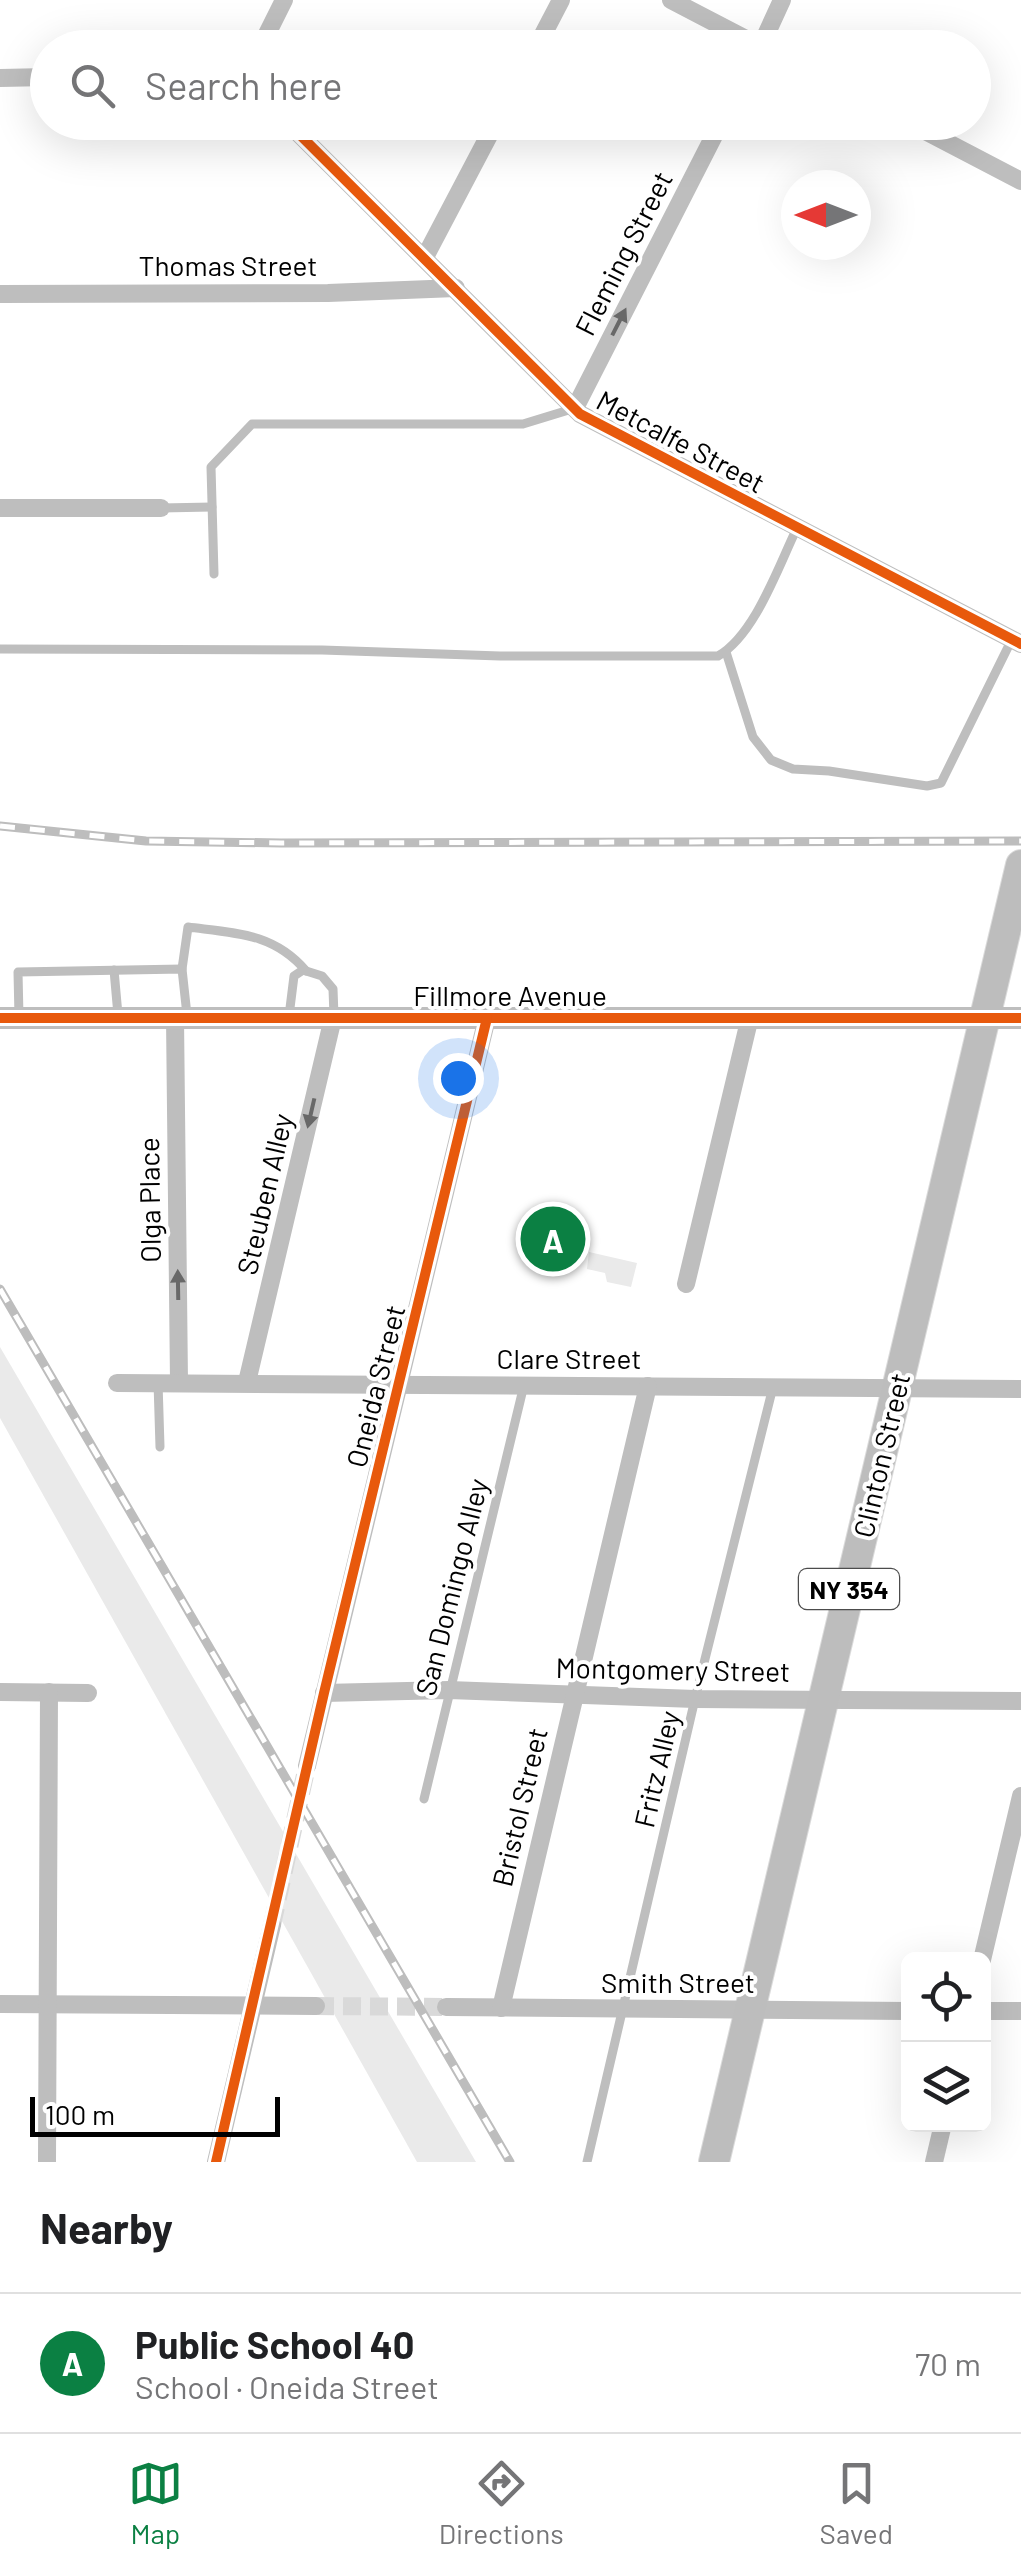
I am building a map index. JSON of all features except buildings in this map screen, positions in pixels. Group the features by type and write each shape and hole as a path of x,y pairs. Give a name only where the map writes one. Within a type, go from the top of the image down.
{"main road":[{"name":"Clinton Street","path":"714,2162 1021,865"}],"street":[{"path":"269,30 284,0"},
{"path":"545,30 561,0"},
{"path":"671,0 728,30"},
{"path":"769,30 782,0"},
{"path":"0,78 30,78"},
{"name":"Metcalfe Street","path":"305,140 574,408 1016,641"},
{"path":"425,257 487,140"},
{"name":"Fleming Street","path":"574,408 713,140"},
{"path":"942,140 1021,182"},
{"name":"Thomas Street","path":"0,294 309,293 456,288"},
{"path":"0,508 161,508"},
{"path":"686,1284 750,1017"},
{"name":"Fillmore Avenue","path":"10,1018 1021,1018"},
{"name":"Olga Place","path":"179,1382 181,1018"},
{"name":"Steuben Alley","path":"248,1382 334,1018"},
{"name":"Oneida Street","path":"307,1766 486,1018"},
{"name":"Clare Street","path":"116,1382 1021,1389"},
{"name":"Bristol Street","path":"501,2008 648,1386"},
{"name":"Montgomery Street","path":"324,1693 449,1690 695,1700 1021,1701"},
{"path":"0,1692 88,1692"},
{"path":"47,2162 49,1692"},
{"path":"984,1952 1021,1796"},
{"path":"216,2162 272,1925"},
{"path":"0,2004 316,2006"},
{"name":"Smith Street","path":"446,2007 901,2010"},
{"path":"991,2011 1021,2011"},
{"path":"934,2162 941,2132"}],"lane":[{"path":"214,574 211,467 252,424 523,424 574,408"},
{"path":"161,508 212,507"},
{"path":"0,649 718,656 736,646 797,528"},
{"path":"726,652 753,737 771,760 793,769 829,770 927,786 941,783 1016,641"},
{"path":"181,1018 188,927 264,940 283,948 306,972 322,976 334,989 334,1018"},
{"path":"10,1018 18,972 182,969"},
{"path":"114,970 118,1018"},
{"path":"289,1018 294,976 306,972"},
{"path":"158,1382 160,1447"},
{"name":"San Domingo Alley","path":"424,1800 524,1385"},
{"name":"Fritz Alley","path":"587,2162 773,1387"}],"shaded area":[{"path":"589,1252 637,1263 631,1287 607,1282 605,1273 587,1269"},
{"path":"0,1347 476,2162 417,2162 0,1418"}],"tunnel":[{"path":"272,1925 307,1766"},
{"path":"316,2006 446,2007"}],"railway":[{"path":"0,826 146,841 281,843 1021,841"},
{"path":"0,1289 510,2162"}],"cycle path":[{"path":"305,140 580,414 1021,644"},
{"path":"0,1018 1021,1018"},
{"path":"216,2162 324,1693 487,1018"}],"place":[{"name":"Public School 40","path":"553,1239"}]}
